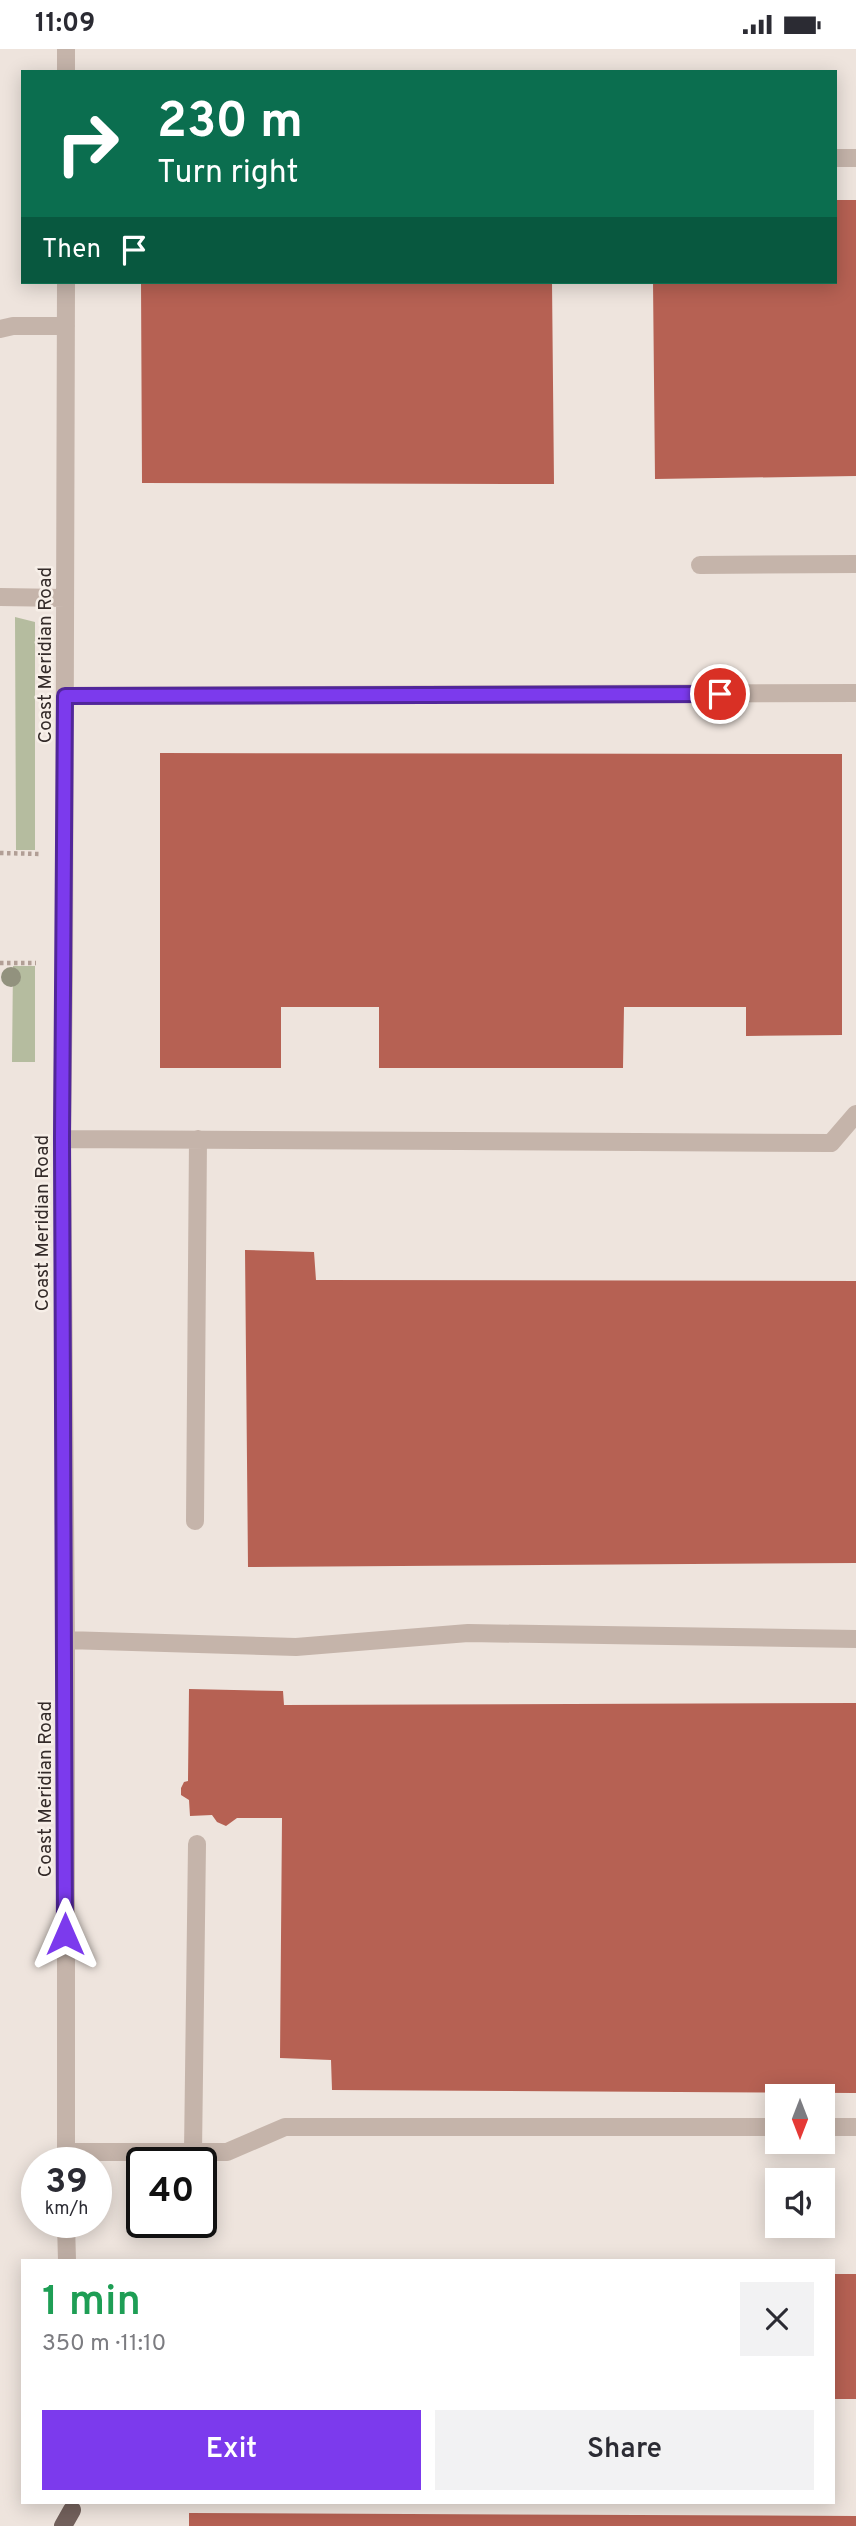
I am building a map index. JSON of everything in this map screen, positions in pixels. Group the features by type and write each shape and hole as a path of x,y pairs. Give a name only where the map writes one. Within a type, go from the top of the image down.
{"main road":[{"path":"63,2526 72,2513"}],"street":[{"path":"66,49 66,70"},
{"path":"837,158 856,158"},
{"name":"Coast Meridian Road","path":"66,284 62,1139 66,2147"},
{"path":"0,329 13,326 66,326"},
{"path":"700,565 856,564"},
{"path":"0,597 65,598"},
{"path":"65,696 856,693"},
{"path":"62,1139 831,1143 856,1114"},
{"path":"195,1521 198,1139"},
{"path":"66,1640 296,1647 468,1633 856,1639"},
{"path":"193,2147 197,1844"},
{"path":"217,2151 227,2151 285,2127 765,2127"},
{"path":"835,2127 856,2127"},
{"path":"66,2238 66,2259"}],"path":[{"path":"0,853 41,853"},
{"path":"0,963 41,963"}],"green space":[{"path":"15,617 35,622 35,850 16,850"},
{"path":"13,966 35,966 35,1062 12,1062"}],"building":[{"path":"837,200 856,200 856,476 655,479 653,284 837,284"},
{"path":"141,284 552,284 554,484 142,483"},
{"path":"160,753 842,754 842,1035 746,1036 746,1007 624,1007 623,1068 379,1068 379,1007 281,1007 281,1068 160,1068"},
{"path":"245,1250 314,1252 316,1280 856,1281 856,1563 248,1567"},
{"path":"189,1689 283,1691 284,1705 856,1703 856,2093 835,2093 835,2084 765,2084 765,2092 332,2090 331,2060 280,2058 282,1818 237,1818 226,1826 217,1822 212,1815 190,1816 189,1800 181,1795 184,1782 188,1781"},
{"path":"835,2274 856,2274 856,2399 835,2399"},
{"path":"189,2513 856,2516 856,2526 189,2526"}],"route":[{"path":"65,1934 66,1640 62,1139 65,696 720,694"}]}
